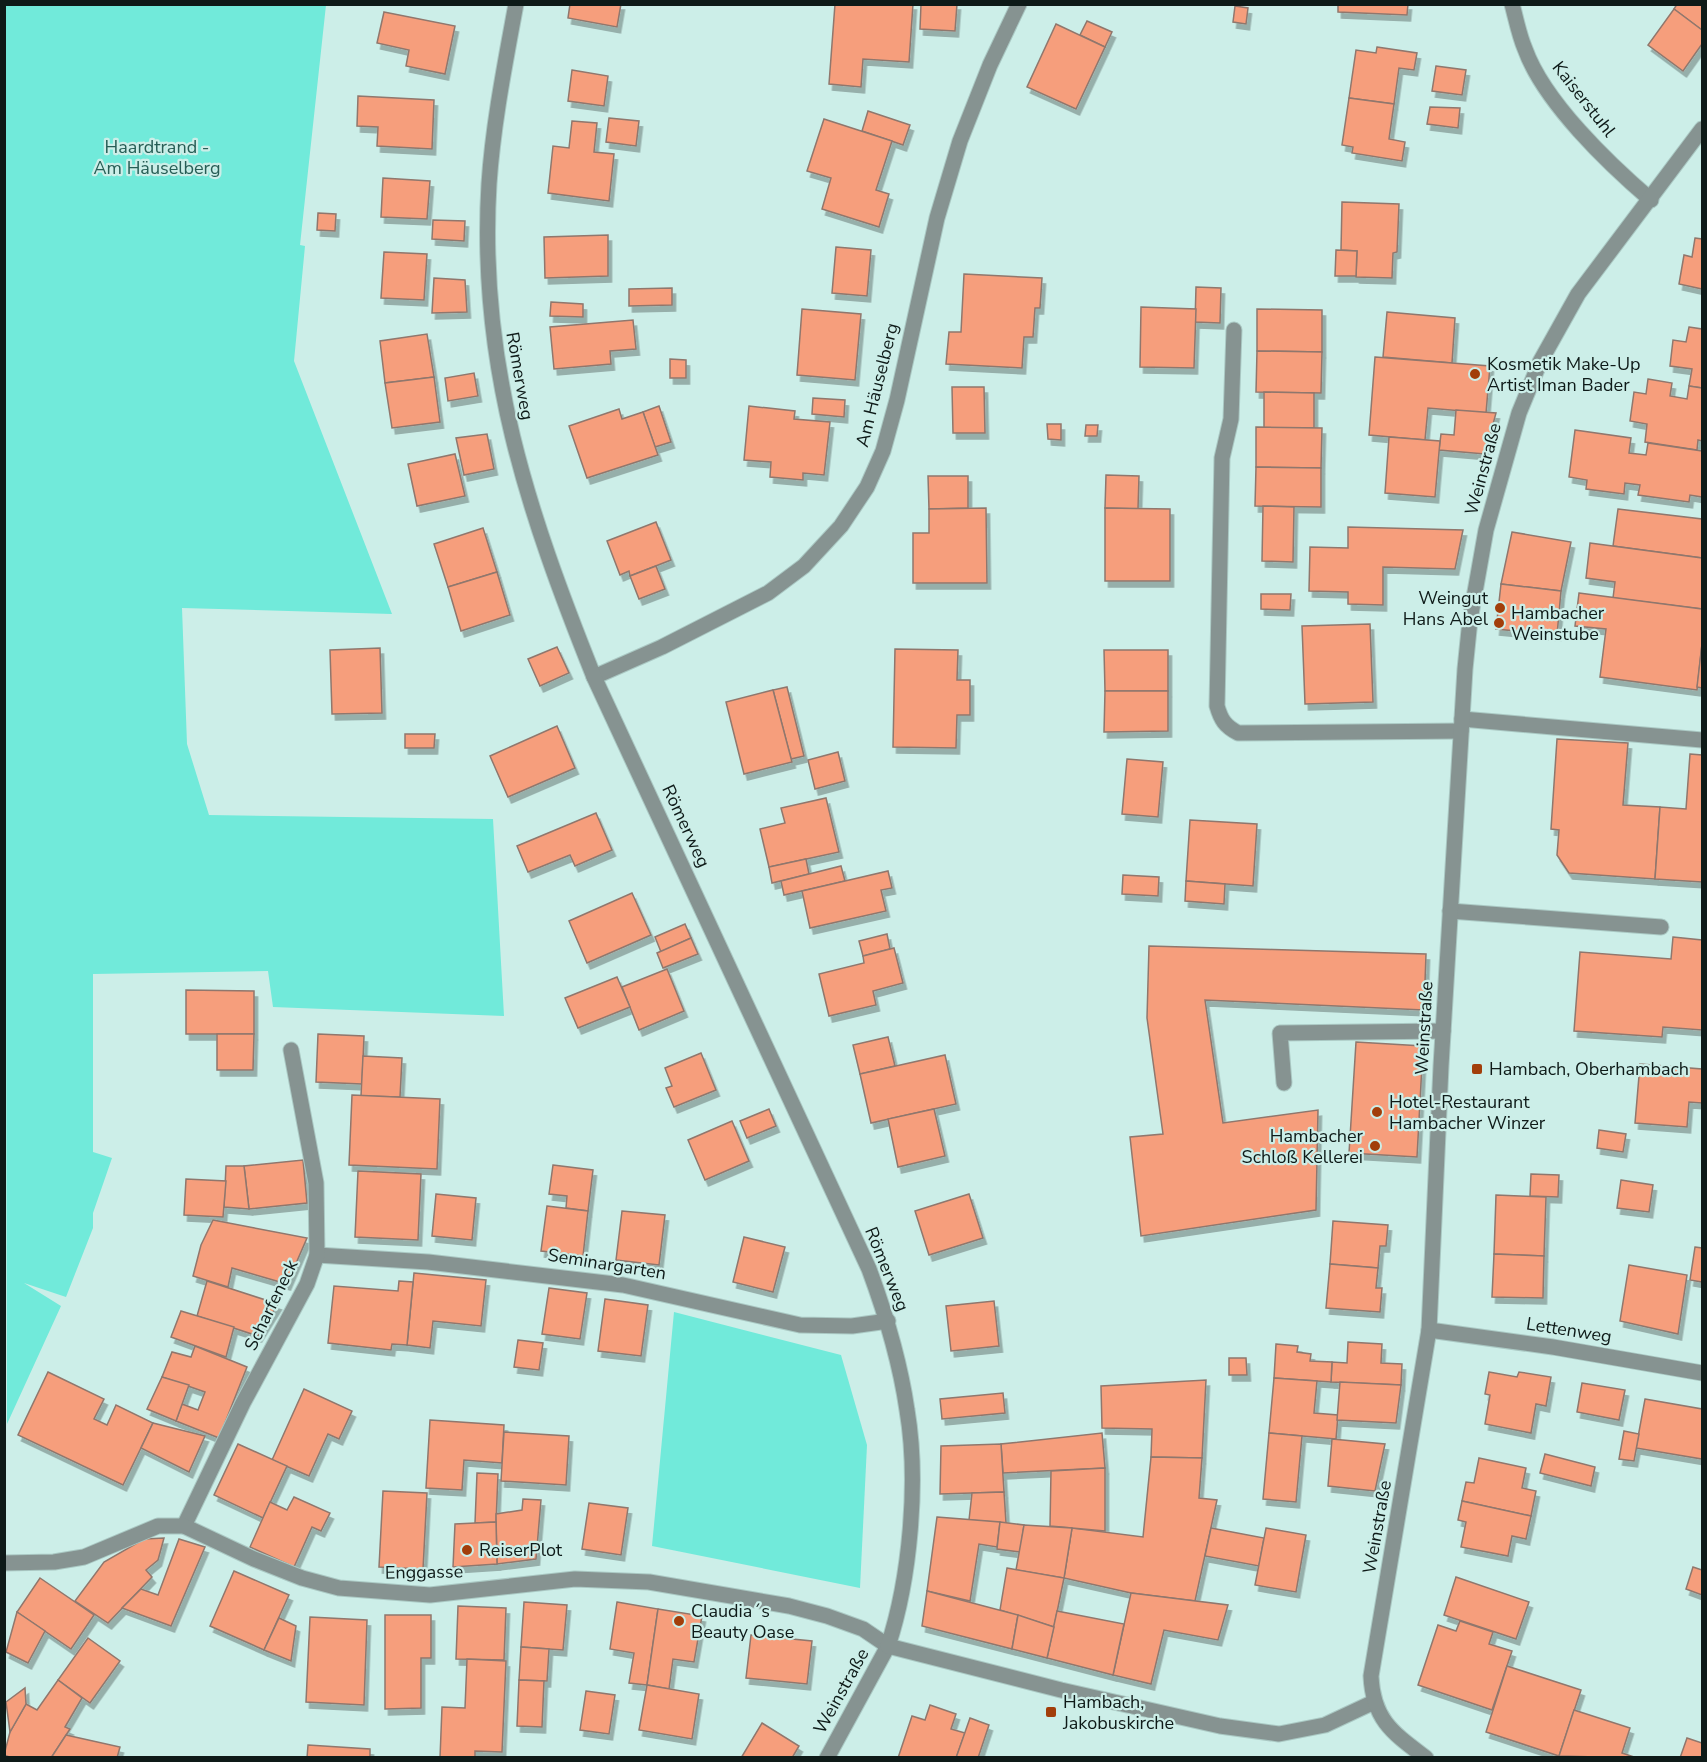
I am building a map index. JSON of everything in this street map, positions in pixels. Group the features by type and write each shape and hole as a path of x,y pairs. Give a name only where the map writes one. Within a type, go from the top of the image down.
{"street":[{"name":"Römerweg","path":"516,4 496,116 489,184 487,250 491,321 506,415 525,490 556,582 594,677 869,1269 888,1321 908,1411 911,1456 909,1536 901,1608 888,1646"},
{"name":"Am Häuselberg","path":"594,677 662,647 768,593 812,558 841,526 867,487 884,451 937,218 960,141 990,66 1019,4"},
{"name":"Kaiserstuhl","path":"1512,4 1525,51 1548,90 1603,155 1651,200"},
{"name":"Weinstraße","path":"826,1758 888,1646 1186,1719 1279,1734 1325,1725 1374,1702 1371,1676 1374,1648 1429,1330 1443,1031 1462,725 1476,582 1486,530 1519,412 1540,362 1578,294 1651,200 1702,129"},
{"path":"1234,330 1231,420 1221,458 1217,706 1220,717 1227,727 1238,733 1462,725 1702,741"},
{"path":"1450,910 1661,927"},
{"path":"1284,1083 1280,1033 1443,1031"},
{"name":"Scharfeneck","path":"184,1526 243,1404 307,1284 317,1255 316,1183 291,1050"},
{"name":"Seminargarten","path":"317,1255 428,1262 623,1285 800,1325 852,1326 888,1321"},
{"name":"Lettenweg","path":"1429,1330 1553,1347 1702,1373"},
{"name":"Enggasse","path":"4,1563 54,1562 84,1557 158,1526 169,1524 184,1526 254,1559 302,1578 339,1588 430,1595 575,1579 649,1582 766,1602 827,1616 863,1629 888,1646"},
{"path":"1374,1702 1385,1724 1426,1758"}],"green space":[{"name":"Haardtrand - Am Häuselberg","path":"4,5 326,5 300,245 305,246 294,361 392,614 182,608 187,744 209,815 493,819 504,1016 273,1007 268,971 93,974 93,1152 112,1158 93,1213 93,1228 66,1297 24,1283 61,1306 7,1424"},
{"path":"674,1312 841,1355 867,1445 860,1588 652,1546"}],"building":[{"path":"570,4 621,4 617,27 568,18"},
{"path":"835,4 913,4 909,62 863,59 861,87 829,84"},
{"path":"921,4 957,4 955,31 920,29"},
{"path":"1338,4 1408,4 1407,15 1338,12"},
{"path":"1677,4 1702,4 1702,30 1674,9"},
{"path":"1235,6 1248,8 1246,24 1233,22"},
{"path":"1674,9 1702,30 1702,44 1683,71 1648,45"},
{"path":"384,12 455,26 445,74 406,66 409,50 377,43"},
{"path":"1087,21 1112,32 1105,47 1080,35"},
{"path":"1056,24 1105,47 1076,109 1027,87"},
{"path":"1377,47 1417,53 1414,70 1399,68 1394,104 1349,98 1356,50 1376,53"},
{"path":"1436,66 1466,70 1462,95 1432,91"},
{"path":"572,70 608,76 604,106 568,101"},
{"path":"358,96 434,100 432,149 377,146 378,127 357,126"},
{"path":"1349,98 1394,104 1389,139 1405,142 1402,161 1352,153 1353,147 1342,145"},
{"path":"1430,107 1460,108 1458,128 1427,124"},
{"path":"868,111 910,125 903,145 862,131"},
{"path":"609,118 639,121 636,146 606,142"},
{"path":"824,119 892,141 876,190 889,194 879,227 822,209 831,178 807,171"},
{"path":"572,121 597,123 594,152 614,154 609,201 548,193 553,146 569,148"},
{"path":"383,178 430,181 427,219 381,217"},
{"path":"1342,202 1399,204 1397,252 1393,253 1392,278 1356,277 1357,251 1341,250"},
{"path":"318,213 336,214 335,231 317,230"},
{"path":"433,220 465,221 464,241 432,239"},
{"path":"608,235 608,276 545,278 544,237"},
{"path":"1695,238 1702,239 1702,289 1679,284 1684,255 1692,257"},
{"path":"836,247 871,250 867,296 832,293"},
{"path":"1336,250 1357,251 1356,276 1335,276"},
{"path":"384,252 427,254 424,300 381,298"},
{"path":"964,274 1042,278 1040,308 1035,308 1033,337 1024,337 1022,368 946,364 949,332 961,332"},
{"path":"434,278 465,280 467,312 432,313"},
{"path":"1196,287 1221,288 1220,323 1195,322"},
{"path":"672,288 672,305 629,306 629,289"},
{"path":"551,302 583,304 583,317 550,316"},
{"path":"1141,307 1196,309 1194,368 1140,367"},
{"path":"802,309 861,314 855,380 797,375"},
{"path":"1257,309 1322,310 1322,352 1257,351"},
{"path":"1387,312 1455,318 1452,363 1383,357"},
{"path":"633,320 636,349 610,351 611,364 554,369 550,327"},
{"path":"1689,327 1702,329 1702,388 1689,386 1692,369 1670,366 1673,340 1686,342"},
{"path":"427,334 434,377 385,383 380,341"},
{"path":"1257,351 1322,352 1321,393 1256,392"},
{"path":"1375,357 1490,366 1486,413 1428,408 1425,440 1369,435"},
{"path":"670,359 686,360 686,378 670,378"},
{"path":"474,373 478,396 448,401 445,378"},
{"path":"434,377 440,422 392,428 385,383"},
{"path":"1648,379 1672,383 1670,396 1687,399 1689,386 1702,388 1702,441 1698,440 1697,450 1645,442 1647,424 1630,421 1634,392 1646,394"},
{"path":"952,387 984,387 985,433 953,433"},
{"path":"1264,392 1314,393 1314,428 1264,428"},
{"path":"813,398 845,400 844,417 812,414"},
{"path":"659,406 671,442 655,447 643,412"},
{"path":"749,406 795,411 794,419 830,422 824,475 803,473 803,480 770,477 771,462 744,460"},
{"path":"619,409 622,419 643,412 658,455 587,478 569,426"},
{"path":"1456,410 1496,413 1485,454 1439,450 1441,434 1454,435"},
{"path":"1047,424 1061,424 1061,440 1048,439"},
{"path":"1086,425 1098,425 1097,436 1085,436"},
{"path":"1256,427 1322,428 1321,468 1256,467"},
{"path":"1575,430 1631,438 1629,453 1646,455 1648,443 1702,451 1702,497 1690,495 1689,502 1638,495 1640,485 1625,483 1624,494 1586,489 1587,480 1569,477"},
{"path":"487,434 494,469 464,475 456,438"},
{"path":"1389,437 1440,441 1435,497 1385,493"},
{"path":"455,454 465,496 417,506 408,464"},
{"path":"1256,467 1321,468 1321,507 1255,506"},
{"path":"1106,475 1139,476 1138,509 1105,508"},
{"path":"928,476 968,476 968,508 929,509"},
{"path":"1263,506 1294,507 1293,562 1262,561"},
{"path":"986,508 987,583 913,583 913,533 929,533 929,509"},
{"path":"1105,508 1170,509 1170,581 1105,581"},
{"path":"1618,509 1702,519 1702,558 1613,546"},
{"path":"656,522 671,560 630,576 629,571 620,575 607,541"},
{"path":"1348,527 1463,530 1455,569 1383,567 1383,605 1348,604 1348,592 1309,591 1310,547 1348,548"},
{"path":"483,528 497,572 448,587 434,544"},
{"path":"1512,532 1571,542 1561,591 1501,584"},
{"path":"1590,543 1702,558 1702,609 1613,598 1615,582 1586,578"},
{"path":"656,566 665,589 639,599 630,576"},
{"path":"497,572 510,615 461,631 448,587"},
{"path":"1501,584 1561,591 1557,635 1496,629"},
{"path":"1579,593 1702,609 1702,644 1697,690 1600,677 1606,629 1575,626"},
{"path":"1261,594 1291,594 1290,610 1261,609"},
{"path":"1370,624 1373,702 1305,704 1302,626"},
{"path":"1702,644 1702,688 1697,687"},
{"path":"557,647 569,673 540,686 528,659"},
{"path":"380,648 382,713 332,714 330,650"},
{"path":"895,649 958,650 957,680 970,680 970,715 957,715 956,748 893,747"},
{"path":"1104,650 1168,650 1168,691 1105,691"},
{"path":"787,687 804,756 791,759 773,690"},
{"path":"773,690 792,762 744,774 726,702"},
{"path":"1105,691 1168,691 1168,731 1104,732"},
{"path":"557,726 575,768 508,797 490,756"},
{"path":"405,734 435,734 434,748 405,748"},
{"path":"1557,739 1628,743 1623,805 1660,807 1655,879 1569,873 1557,855 1559,830 1551,829"},
{"path":"838,752 845,781 815,789 808,760"},
{"path":"1690,754 1702,755 1702,882 1655,879 1660,807 1686,809"},
{"path":"1127,759 1163,762 1158,817 1122,814"},
{"path":"826,798 839,852 769,867 760,829 785,823 781,808"},
{"path":"596,813 612,850 575,866 570,855 528,872 517,846"},
{"path":"1190,820 1257,824 1253,886 1186,881"},
{"path":"806,859 809,874 772,883 769,867"},
{"path":"841,866 845,881 784,895 781,881"},
{"path":"888,871 892,888 881,890 886,911 810,928 802,891"},
{"path":"1123,875 1159,877 1158,896 1122,894"},
{"path":"1186,881 1225,884 1224,904 1185,901"},
{"path":"632,893 651,935 587,963 569,921"},
{"path":"685,924 691,938 661,952 655,937"},
{"path":"887,934 890,949 863,956 859,941"},
{"path":"1673,937 1702,940 1702,1030 1663,1027 1662,1037 1574,1031 1580,952 1671,959"},
{"path":"691,938 698,954 663,968 657,953"},
{"path":"1149,946 1426,954 1424,1010 1205,1000 1223,1123 1318,1110 1316,1210 1141,1236 1130,1137 1163,1134 1147,1018"},
{"path":"894,948 903,983 873,991 876,1005 829,1016 819,974 864,963 863,956"},
{"path":"667,969 684,1011 639,1030 622,987"},
{"path":"617,977 630,1007 578,1028 565,998"},
{"path":"186,990 254,991 254,1034 186,1034"},
{"path":"217,1034 254,1034 253,1070 217,1070"},
{"path":"318,1034 364,1036 362,1084 316,1082"},
{"path":"888,1037 895,1066 860,1074 853,1045"},
{"path":"1356,1042 1423,1046 1417,1157 1349,1153"},
{"path":"701,1053 716,1090 674,1107 666,1088 672,1086 665,1068"},
{"path":"945,1055 956,1104 871,1123 860,1074"},
{"path":"363,1056 402,1058 400,1097 361,1096"},
{"path":"1640,1064 1702,1069 1702,1103 1689,1102 1687,1127 1635,1123"},
{"path":"352,1095 440,1099 437,1169 349,1165"},
{"path":"769,1109 776,1126 747,1138 740,1121"},
{"path":"934,1109 945,1156 898,1167 888,1119"},
{"path":"732,1121 749,1161 705,1180 688,1140"},
{"path":"1599,1130 1626,1134 1623,1152 1597,1148"},
{"path":"303,1160 307,1203 249,1209 244,1166"},
{"path":"553,1165 593,1170 588,1211 566,1208 567,1196 549,1194"},
{"path":"226,1166 244,1166 249,1209 224,1207"},
{"path":"358,1171 421,1174 418,1240 355,1237"},
{"path":"1531,1174 1559,1175 1558,1197 1530,1196"},
{"path":"186,1179 226,1181 223,1217 184,1215"},
{"path":"1621,1180 1653,1185 1649,1212 1617,1208"},
{"path":"436,1194 476,1198 472,1240 432,1236"},
{"path":"969,1194 983,1238 929,1255 915,1211"},
{"path":"1496,1195 1546,1197 1544,1256 1494,1254"},
{"path":"547,1206 588,1211 583,1256 541,1251"},
{"path":"622,1211 665,1215 659,1265 616,1260"},
{"path":"213,1220 307,1238 287,1284 232,1268 228,1287 193,1276 201,1245"},
{"path":"1333,1221 1388,1225 1386,1246 1380,1246 1378,1268 1330,1264"},
{"path":"744,1237 785,1247 773,1292 733,1282"},
{"path":"1695,1247 1702,1248 1702,1282 1690,1280"},
{"path":"1494,1254 1544,1256 1543,1298 1492,1297"},
{"path":"1330,1264 1378,1268 1376,1288 1382,1288 1380,1312 1326,1308"},
{"path":"1629,1265 1687,1275 1678,1334 1620,1321"},
{"path":"414,1273 486,1280 481,1326 433,1321 430,1348 407,1345"},
{"path":"207,1281 278,1304 258,1336 197,1316"},
{"path":"399,1281 413,1282 407,1345 392,1344 391,1350 328,1343 334,1286 398,1291"},
{"path":"549,1288 587,1293 580,1339 542,1334"},
{"path":"605,1299 648,1305 641,1356 598,1351"},
{"path":"994,1301 999,1346 951,1351 946,1306"},
{"path":"181,1311 234,1327 226,1357 171,1337"},
{"path":"518,1340 543,1343 539,1370 514,1367"},
{"path":"1348,1342 1382,1344 1381,1363 1402,1364 1401,1385 1331,1382 1332,1362 1347,1363"},
{"path":"1276,1344 1298,1346 1297,1352 1311,1354 1310,1361 1332,1362 1331,1382 1274,1378"},
{"path":"195,1346 247,1367 219,1438 176,1421 182,1404 198,1410 205,1392 162,1377 172,1352 191,1357"},
{"path":"1229,1358 1246,1358 1247,1375 1229,1375"},
{"path":"48,1372 104,1399 94,1419 107,1425 116,1405 153,1423 123,1485 18,1435"},
{"path":"1489,1372 1517,1377 1519,1372 1551,1377 1546,1406 1536,1404 1531,1433 1485,1424 1490,1395 1485,1394"},
{"path":"162,1377 189,1385 176,1421 147,1409"},
{"path":"1274,1378 1317,1381 1314,1413 1338,1415 1336,1439 1269,1433"},
{"path":"1206,1380 1202,1458 1151,1457 1152,1429 1102,1428 1101,1386"},
{"path":"1340,1382 1401,1385 1396,1423 1337,1420"},
{"path":"1582,1383 1625,1390 1619,1420 1577,1412"},
{"path":"304,1389 352,1411 339,1439 328,1434 309,1476 272,1460"},
{"path":"1003,1393 1005,1413 942,1419 940,1399"},
{"path":"1645,1399 1702,1409 1702,1459 1636,1448"},
{"path":"430,1420 504,1425 502,1463 464,1460 462,1490 426,1488"},
{"path":"153,1423 205,1436 189,1472 141,1448"},
{"path":"1624,1431 1639,1434 1634,1461 1619,1459"},
{"path":"504,1432 569,1436 566,1485 501,1481"},
{"path":"1102,1433 1105,1468 1003,1473 1001,1444"},
{"path":"1269,1433 1302,1436 1296,1502 1263,1499"},
{"path":"1332,1439 1385,1444 1375,1491 1328,1486"},
{"path":"238,1444 287,1466 263,1518 214,1495"},
{"path":"1001,1444 1004,1492 940,1494 941,1446"},
{"path":"1545,1454 1595,1467 1591,1486 1540,1473"},
{"path":"1151,1457 1202,1458 1199,1498 1217,1500 1195,1601 1131,1593 1064,1578 1072,1528 1143,1537"},
{"path":"1479,1458 1526,1468 1522,1488 1536,1491 1531,1516 1462,1501 1466,1482 1474,1483"},
{"path":"1105,1468 1105,1531 1050,1526 1051,1471"},
{"path":"477,1473 498,1474 496,1522 475,1523"},
{"path":"383,1491 427,1493 423,1569 379,1567"},
{"path":"1004,1492 1006,1523 969,1520 972,1493"},
{"path":"294,1497 330,1513 321,1531 312,1527 294,1567 250,1547 270,1502 287,1510"},
{"path":"523,1499 541,1500 536,1559 497,1564 496,1514 522,1510"},
{"path":"1462,1501 1531,1516 1526,1539 1512,1536 1508,1556 1461,1547 1466,1522 1458,1520"},
{"path":"589,1503 628,1508 621,1555 582,1549"},
{"path":"937,1517 1000,1522 997,1547 979,1544 970,1601 927,1591"},
{"path":"496,1522 497,1564 453,1567 455,1524"},
{"path":"1000,1522 1024,1525 1020,1552 997,1549"},
{"path":"1024,1525 1072,1528 1064,1578 1016,1570"},
{"path":"1211,1528 1264,1538 1259,1566 1205,1556"},
{"path":"1266,1528 1306,1535 1296,1592 1255,1585"},
{"path":"164,1538 158,1560 146,1570 152,1577 108,1623 75,1601 104,1562 144,1539"},
{"path":"179,1539 205,1547 171,1626 122,1608 141,1589 158,1595"},
{"path":"1693,1567 1702,1570 1702,1595 1686,1589"},
{"path":"1007,1568 1064,1578 1054,1627 1000,1610"},
{"path":"234,1571 289,1595 264,1650 210,1626"},
{"path":"1456,1577 1529,1602 1516,1639 1444,1615"},
{"path":"40,1578 94,1615 71,1649 17,1612"},
{"path":"927,1591 1018,1615 1012,1649 922,1626"},
{"path":"1131,1593 1228,1605 1218,1640 1164,1630 1151,1684 1113,1675"},
{"path":"524,1602 567,1605 563,1650 521,1647"},
{"path":"617,1602 658,1609 647,1685 629,1683 634,1653 610,1649"},
{"path":"458,1606 506,1608 504,1660 456,1659"},
{"path":"658,1609 702,1616 694,1662 673,1659 669,1689 647,1685"},
{"path":"1057,1611 1124,1624 1113,1675 1047,1658"},
{"path":"17,1612 45,1631 28,1663 6,1652"},
{"path":"385,1615 431,1615 431,1658 421,1658 421,1708 385,1709"},
{"path":"1018,1615 1054,1627 1047,1658 1012,1649"},
{"path":"310,1617 367,1620 364,1705 306,1702"},
{"path":"279,1618 296,1626 291,1661 264,1650"},
{"path":"1460,1621 1493,1632 1489,1644 1512,1651 1492,1710 1418,1685 1438,1625 1456,1631"},
{"path":"751,1635 812,1641 807,1684 746,1678"},
{"path":"88,1638 120,1661 90,1703 58,1680"},
{"path":"521,1647 549,1649 547,1681 519,1680"},
{"path":"467,1659 506,1661 502,1752 475,1751 475,1758 440,1758 442,1707 465,1708"},
{"path":"1507,1666 1581,1690 1559,1756 1486,1732"},
{"path":"58,1680 82,1698 65,1727 70,1729 51,1758 12,1758 4,1755 10,1732 26,1704 37,1710"},
{"path":"519,1680 544,1681 542,1727 517,1726"},
{"path":"647,1685 699,1694 692,1739 639,1730"},
{"path":"25,1688 26,1704 10,1732 6,1702"},
{"path":"586,1691 615,1695 609,1734 580,1730"},
{"path":"930,1705 956,1714 951,1729 965,1733 956,1758 898,1758 912,1716 925,1720"},
{"path":"1574,1710 1630,1728 1622,1753 1637,1758 1559,1756"},
{"path":"970,1718 989,1725 978,1758 956,1758"},
{"path":"762,1723 799,1746 792,1758 741,1758"},
{"path":"66,1735 120,1747 117,1758 51,1758"},
{"path":"1687,1738 1702,1743 1702,1758 1680,1758"},
{"path":"308,1745 370,1749 370,1758 307,1758"}],"place":[{"name":"Kosmetik Make-Up Artist Iman Bader","path":"1475,374"},
{"name":"Weingut Hans Abel","path":"1500,608"},
{"name":"Hambacher Weinstube","path":"1499,623"},
{"name":"Hambach, Oberhambach","path":"1477,1069"},
{"name":"Hotel-Restaurant Hambacher Winzer","path":"1377,1112"},
{"name":"Hambacher Schloß Kellerei","path":"1375,1146"},
{"name":"ReiserPlot","path":"467,1550"},
{"name":"Claudia´s Beauty Oase","path":"679,1621"},
{"name":"Hambach, Jakobuskirche","path":"1051,1712"}]}
